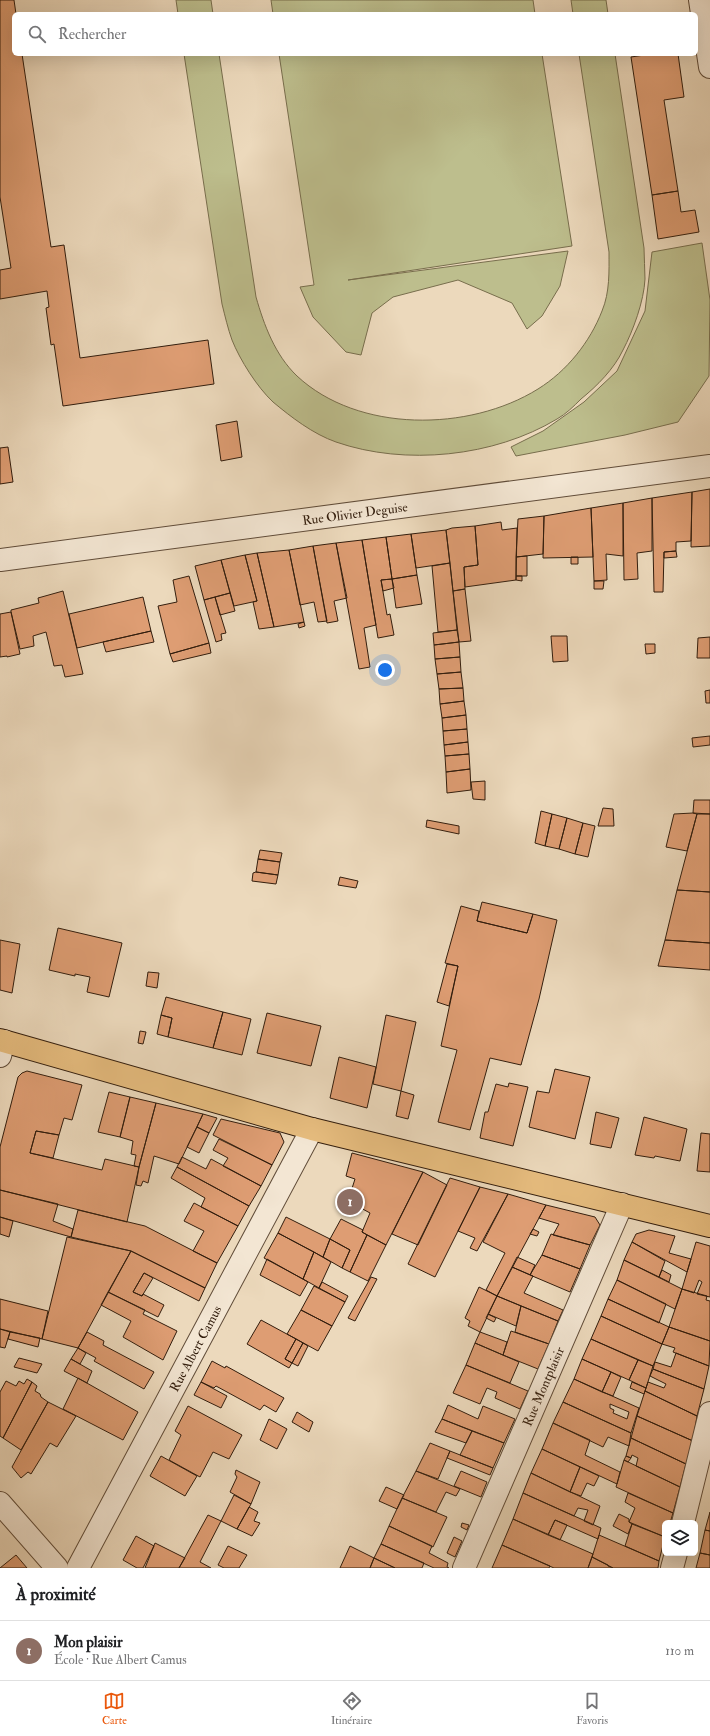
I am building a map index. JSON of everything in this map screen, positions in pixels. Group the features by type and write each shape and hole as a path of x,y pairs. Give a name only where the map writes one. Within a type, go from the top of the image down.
{"main road":[{"path":"1,1046 312,1129 710,1226"}],"street":[{"path":"704,2 710,67"},
{"name":"Rue Olivier Deguise","path":"0,560 710,466"},
{"name":"Rue Albert Camus","path":"78,1568 312,1129"},
{"name":"Rue Montplaisir","path":"464,1568 622,1204"},
{"path":"684,1520 710,1413"},
{"path":"0,1503 57,1568"},
{"path":"672,1568 675,1556"}],"green space":[{"path":"176,0 211,0 213,12 178,12"},
{"path":"271,0 533,0 535,12 273,12"},
{"path":"571,0 606,0 608,12 573,12"},
{"path":"184,56 219,56 256,297 267,329 276,349 289,368 297,376 322,395 351,408 382,416 414,420 448,419 480,413 510,403 538,389 559,374 584,345 597,323 605,304 608,282 609,252 579,56 615,56 644,248 645,279 643,297 627,342 615,364 599,383 570,410 560,417 532,432 506,442 449,454 391,454 363,449 327,439 311,430 273,402 255,381 232,340 222,304"},
{"path":"279,56 542,56 572,246 348,280 568,251 560,286 542,316 527,329 512,303 458,280 393,297 372,313 361,355 346,352 313,317 300,287 314,285"},
{"path":"702,243 710,300 709,376 678,422 625,435 516,456 511,447 543,431 584,402 617,371 645,311 652,252"}],"building":[{"path":"0,0 14,0 16,12 12,12 12,56 22,56 51,247 64,245 80,358 208,340 214,384 63,406 54,344 51,345 46,308 49,307 47,291 0,299 0,270 11,268 0,197"},
{"path":"678,56 684,97 664,100 678,191 652,195 631,57"},
{"path":"678,191 681,212 695,210 699,232 658,239 652,195"},
{"path":"237,421 242,457 221,461 216,425"},
{"path":"8,447 13,482 0,484 0,448"},
{"path":"710,489 710,546 691,547 692,492"},
{"path":"692,492 691,541 676,542 676,551 664,552 663,592 654,592 652,498"},
{"path":"652,498 652,551 637,553 638,579 624,580 623,503"},
{"path":"623,503 623,556 606,554 607,580 594,581 591,508"},
{"path":"591,508 593,557 543,558 544,516"},
{"path":"544,516 543,554 516,557 518,519"},
{"path":"501,522 502,530 517,528 516,580 465,587 464,567 478,565 475,526"},
{"path":"475,526 478,565 464,567 465,589 453,591 446,530"},
{"path":"446,530 450,563 416,568 411,534"},
{"path":"411,534 417,575 392,579 386,537"},
{"path":"386,537 392,579 381,580 387,615 390,614 394,635 378,638 362,540"},
{"path":"362,540 376,625 364,628 370,667 359,669 336,543"},
{"path":"336,543 347,598 334,601 338,621 327,623 313,546"},
{"path":"313,546 327,621 318,622 314,602 300,605 289,550"},
{"path":"289,550 304,622 274,627 257,553"},
{"path":"676,551 677,557 664,558 664,552"},
{"path":"257,553 274,627 259,629 253,602 257,601 245,555"},
{"path":"245,555 257,601 234,606 221,560"},
{"path":"527,556 527,576 516,576 516,557"},
{"path":"571,557 578,557 578,564 571,564"},
{"path":"221,560 230,593 204,600 195,566"},
{"path":"450,563 457,630 438,632 432,566"},
{"path":"417,575 422,604 396,608 392,579"},
{"path":"189,576 209,643 170,654 158,606 177,602 173,580"},
{"path":"516,576 522,576 522,581 516,580"},
{"path":"392,579 394,588 383,591 381,580"},
{"path":"594,581 604,581 603,589 594,589"},
{"path":"465,589 471,641 459,642 453,591"},
{"path":"63,591 83,674 65,677 62,665 54,666 46,632 33,636 34,646 20,649 11,612 11,610 39,603 38,598"},
{"path":"230,593 235,611 220,615 215,597"},
{"path":"143,597 151,631 77,648 69,614"},
{"path":"215,597 226,633 221,634 222,640 216,642 204,600"},
{"path":"11,612 20,654 0,657 0,614"},
{"path":"304,622 305,626 299,628 298,624"},
{"path":"457,630 459,642 434,645 433,633"},
{"path":"151,631 154,642 106,652 103,642"},
{"path":"551,636 567,636 568,661 553,662"},
{"path":"710,637 710,658 697,658 698,638"},
{"path":"459,642 460,657 435,659 434,645"},
{"path":"209,643 211,653 173,662 170,654"},
{"path":"645,644 655,644 655,653 646,654"},
{"path":"460,657 461,672 437,674 435,659"},
{"path":"461,672 463,688 439,689 437,674"},
{"path":"463,688 464,701 440,704 439,689"},
{"path":"710,690 710,703 706,703 705,691"},
{"path":"464,701 466,715 442,718 440,704"},
{"path":"466,715 467,729 443,731 442,718"},
{"path":"467,729 468,742 444,745 443,731"},
{"path":"710,736 710,745 693,747 692,738"},
{"path":"468,742 469,754 445,756 444,745"},
{"path":"469,754 470,769 446,772 445,756"},
{"path":"470,769 471,790 447,793 446,772"},
{"path":"485,781 485,800 473,799 471,782"},
{"path":"694,800 710,800 710,814 693,813"},
{"path":"603,808 613,809 614,826 598,826"},
{"path":"541,811 552,814 545,846 535,843"},
{"path":"552,814 567,818 559,849 545,846"},
{"path":"674,814 697,814 687,851 666,847"},
{"path":"697,814 710,814 710,892 677,890"},
{"path":"567,818 583,823 575,854 559,849"},
{"path":"427,820 459,826 459,834 426,827"},
{"path":"583,823 595,826 588,857 575,854"},
{"path":"260,850 282,853 280,862 258,859"},
{"path":"258,859 280,862 278,875 256,872"},
{"path":"256,872 278,875 276,884 252,881 253,873"},
{"path":"340,877 358,881 356,888 338,885"},
{"path":"677,890 710,892 710,943 665,940"},
{"path":"482,902 533,914 527,933 477,921"},
{"path":"461,906 479,911 477,921 527,933 533,914 557,920 539,999 521,1065 490,1058 470,1130 438,1122 457,1050 441,1046 458,966 445,963"},
{"path":"58,928 122,943 109,997 87,992 90,977 75,974 75,976 49,970"},
{"path":"0,940 20,944 12,993 0,990"},
{"path":"665,940 710,943 710,970 658,966"},
{"path":"447,964 458,966 449,1006 437,1002"},
{"path":"148,972 159,973 157,988 146,986"},
{"path":"166,997 223,1012 213,1048 168,1037 172,1018 161,1015"},
{"path":"223,1012 251,1019 242,1055 213,1048"},
{"path":"267,1013 321,1026 311,1066 257,1053"},
{"path":"161,1015 172,1018 168,1037 157,1034"},
{"path":"386,1015 416,1022 401,1091 373,1084"},
{"path":"140,1031 146,1032 143,1044 138,1043"},
{"path":"339,1057 376,1067 367,1108 330,1098"},
{"path":"555,1069 590,1077 575,1139 529,1127 537,1091 549,1093"},
{"path":"27,1071 82,1085 72,1120 64,1118 59,1135 36,1131 30,1153 102,1170 105,1159 139,1167 127,1222 0,1190 0,1147 18,1077"},
{"path":"509,1083 528,1087 513,1146 480,1138 485,1112 488,1112 496,1084 508,1087"},
{"path":"401,1091 414,1095 408,1119 396,1116"},
{"path":"109,1092 130,1097 120,1137 98,1132"},
{"path":"130,1097 156,1103 139,1167 134,1166 136,1155 131,1154 133,1141 120,1137"},
{"path":"156,1103 203,1114 179,1164 154,1156 148,1183 143,1181 141,1186 136,1185 139,1167"},
{"path":"596,1112 619,1118 611,1148 590,1144"},
{"path":"203,1114 217,1118 209,1133 197,1127"},
{"path":"644,1117 687,1129 680,1161 655,1156 654,1158 635,1155"},
{"path":"221,1119 280,1133 284,1142 272,1165 213,1135"},
{"path":"197,1127 209,1133 199,1153 187,1147"},
{"path":"36,1131 59,1135 53,1158 30,1153"},
{"path":"701,1133 710,1134 710,1172 697,1171"},
{"path":"219,1139 272,1165 261,1186 223,1166 228,1158 213,1150"},
{"path":"352,1153 423,1172 386,1245 362,1232 370,1213 348,1201 355,1179 346,1176"},
{"path":"182,1157 206,1169 211,1159 261,1186 249,1206 177,1167"},
{"path":"177,1167 249,1206 238,1226 201,1207 205,1198 171,1178"},
{"path":"423,1172 447,1185 418,1245 392,1234"},
{"path":"450,1178 480,1187 435,1277 408,1264"},
{"path":"480,1187 508,1194 477,1251 470,1248 475,1238 458,1231"},
{"path":"0,1190 58,1204 53,1221 73,1229 71,1237 0,1217"},
{"path":"508,1194 546,1205 497,1296 486,1290 505,1253 483,1242"},
{"path":"194,1203 238,1226 217,1263 193,1251 204,1231 184,1221"},
{"path":"546,1205 595,1217 600,1225 590,1245 553,1235 559,1224 539,1218"},
{"path":"78,1210 145,1226 217,1263 205,1288 131,1251 71,1237"},
{"path":"0,1217 13,1221 9,1237 0,1234"},
{"path":"286,1217 330,1239 323,1257 278,1233"},
{"path":"341,1219 363,1230 362,1232 367,1235 350,1272 342,1268 350,1250 330,1239"},
{"path":"533,1229 539,1232 537,1236 530,1234"},
{"path":"649,1230 675,1236 669,1253 691,1259 687,1272 632,1242 636,1234"},
{"path":"278,1233 314,1252 303,1279 264,1258"},
{"path":"551,1234 590,1245 580,1269 542,1255"},
{"path":"367,1235 386,1245 368,1281 350,1272"},
{"path":"67,1237 131,1251 78,1348 42,1339"},
{"path":"330,1239 350,1250 342,1268 323,1257"},
{"path":"632,1242 665,1261 659,1277 624,1260"},
{"path":"696,1242 710,1246 710,1297 697,1294 702,1282 699,1280 694,1293 682,1289"},
{"path":"131,1251 205,1288 199,1301 144,1273 133,1292 142,1296 143,1294 164,1305 158,1317 108,1292"},
{"path":"314,1252 331,1262 319,1288 303,1279"},
{"path":"542,1255 580,1269 570,1292 530,1275"},
{"path":"517,1257 535,1265 530,1275 512,1267"},
{"path":"267,1259 308,1282 300,1296 260,1275"},
{"path":"624,1260 682,1289 675,1309 617,1280"},
{"path":"512,1267 533,1276 524,1293 563,1310 558,1321 497,1296"},
{"path":"662,1270 671,1275 669,1282 659,1277"},
{"path":"144,1273 153,1278 142,1296 133,1292"},
{"path":"371,1277 377,1279 355,1321 348,1318"},
{"path":"617,1280 666,1304 659,1323 608,1299"},
{"path":"322,1282 348,1296 345,1302 319,1288"},
{"path":"314,1286 345,1302 332,1326 301,1310"},
{"path":"479,1287 497,1296 480,1332 468,1326 470,1321 465,1318"},
{"path":"682,1289 707,1296 706,1300 710,1301 710,1341 669,1327"},
{"path":"108,1292 145,1310 143,1314 177,1331 163,1360 123,1337 131,1321 101,1305"},
{"path":"497,1296 521,1306 516,1326 488,1314"},
{"path":"0,1299 48,1311 42,1339 0,1329"},
{"path":"608,1299 669,1327 662,1344 601,1316"},
{"path":"521,1306 558,1321 549,1344 515,1332"},
{"path":"301,1310 332,1326 318,1351 287,1334"},
{"path":"488,1314 496,1318 494,1322 486,1318"},
{"path":"601,1316 662,1344 653,1366 591,1339"},
{"path":"261,1320 296,1339 285,1359 292,1363 289,1368 247,1344"},
{"path":"669,1327 710,1341 709,1366 673,1352 675,1348 662,1344"},
{"path":"0,1329 10,1332 5,1348 0,1347"},
{"path":"511,1331 549,1344 538,1369 503,1355"},
{"path":"10,1332 40,1338 38,1347 8,1339"},
{"path":"87,1332 104,1341 103,1345 154,1372 144,1389 94,1361 96,1358 78,1348"},
{"path":"480,1332 507,1342 503,1355 475,1343"},
{"path":"296,1339 303,1343 292,1363 285,1359"},
{"path":"591,1339 638,1360 629,1380 582,1359"},
{"path":"303,1343 308,1346 298,1366 292,1363"},
{"path":"475,1343 519,1362 510,1383 466,1365"},
{"path":"78,1348 86,1353 80,1364 71,1359"},
{"path":"676,1353 709,1366 704,1389 653,1369 655,1362 671,1367"},
{"path":"19,1358 42,1364 37,1373 14,1367"},
{"path":"71,1359 92,1371 87,1383 64,1371"},
{"path":"582,1359 611,1372 602,1392 574,1379"},
{"path":"638,1360 653,1366 646,1388 629,1380"},
{"path":"212,1361 225,1368 226,1366 284,1398 276,1412 264,1405 260,1410 216,1386 214,1388 201,1382"},
{"path":"466,1365 528,1391 520,1409 495,1398 497,1392 487,1388 480,1404 453,1393"},
{"path":"653,1369 704,1389 697,1416 645,1391 648,1382 664,1388 666,1384 650,1376"},
{"path":"611,1372 621,1377 613,1396 602,1392"},
{"path":"78,1378 138,1412 123,1440 63,1409"},
{"path":"27,1379 32,1382 3,1438 0,1436 0,1392 6,1381 16,1386 19,1381 24,1384"},
{"path":"574,1379 639,1408 631,1433 563,1402","holes":["610,1404 629,1412 627,1419 613,1413 614,1410 610,1408"]},
{"path":"32,1382 37,1386 35,1391 48,1402 21,1450 3,1438"},
{"path":"201,1382 227,1396 221,1408 194,1395"},
{"path":"632,1382 646,1388 644,1394 630,1388"},
{"path":"645,1391 697,1416 693,1441 637,1416"},
{"path":"48,1402 76,1416 57,1447 50,1443 31,1474 28,1472 21,1478 12,1467"},
{"path":"563,1402 631,1433 629,1446 608,1437 603,1447 553,1423"},
{"path":"448,1405 478,1419 483,1406 515,1419 504,1443 442,1419"},
{"path":"188,1406 242,1435 229,1459 213,1452 200,1477 169,1460 181,1435 175,1431"},
{"path":"297,1412 313,1422 309,1432 292,1422"},
{"path":"637,1416 693,1441 686,1464 631,1438"},
{"path":"269,1419 287,1429 277,1449 260,1440"},
{"path":"442,1419 472,1431 466,1443 435,1432"},
{"path":"553,1423 590,1440 585,1455 620,1472 617,1484 542,1449"},
{"path":"472,1431 504,1443 493,1468 460,1455"},
{"path":"631,1438 686,1464 680,1487 636,1466 638,1458 632,1455 631,1458 626,1456"},
{"path":"430,1443 450,1451 438,1479 416,1471"},
{"path":"542,1449 580,1467 570,1492 531,1473"},
{"path":"450,1451 493,1468 490,1475 447,1458"},
{"path":"161,1456 197,1476 185,1496 150,1476"},
{"path":"626,1456 631,1458 628,1462 624,1460"},
{"path":"624,1460 680,1487 673,1513 616,1487"},
{"path":"580,1467 599,1476 594,1486 587,1483 581,1496 570,1492"},
{"path":"236,1470 260,1482 251,1504 230,1492 237,1477 235,1474"},
{"path":"416,1471 460,1489 456,1496 446,1492 436,1512 402,1498"},
{"path":"461,1471 487,1482 481,1497 454,1486"},
{"path":"531,1473 600,1506 593,1525 584,1521 588,1510 578,1508 574,1516 523,1493"},
{"path":"386,1487 404,1495 397,1509 379,1501"},
{"path":"523,1493 601,1528 598,1539 555,1520 548,1535 513,1519"},
{"path":"628,1493 673,1513 671,1520 662,1520 662,1536 629,1522 635,1508 625,1502"},
{"path":"234,1495 251,1504 237,1529 221,1521"},
{"path":"402,1498 447,1517 433,1547 389,1526"},
{"path":"249,1507 258,1512 254,1521 260,1523 252,1536 237,1529"},
{"path":"710,1512 710,1531 705,1530"},
{"path":"619,1514 629,1519 629,1522 632,1524 628,1534 613,1526"},
{"path":"208,1515 221,1521 200,1562 211,1568 179,1568"},
{"path":"513,1519 593,1554 588,1568 554,1568 502,1545"},
{"path":"555,1520 567,1525 560,1540 548,1535"},
{"path":"462,1523 469,1525 467,1530 461,1527"},
{"path":"632,1524 662,1536 662,1549 659,1561 625,1546"},
{"path":"389,1526 432,1546 429,1553 448,1563 447,1567 449,1568 434,1568 381,1544"},
{"path":"705,1530 710,1531 710,1555 700,1553"},
{"path":"599,1535 659,1561 658,1568 613,1568 592,1557"},
{"path":"136,1536 154,1546 143,1568 137,1568 123,1560"},
{"path":"454,1537 462,1541 455,1557 447,1553"},
{"path":"155,1543 185,1558 179,1568 145,1568"},
{"path":"381,1544 424,1563 422,1568 395,1568 374,1558"},
{"path":"502,1545 550,1566 549,1568 492,1568"},
{"path":"228,1546 247,1555 239,1568 224,1568 218,1565"},
{"path":"350,1546 374,1558 370,1568 340,1568"},
{"path":"700,1553 710,1555 710,1568 696,1568"},
{"path":"16,1555 27,1568 0,1568"},
{"path":"592,1557 608,1566 613,1568 588,1568"},
{"path":"374,1558 395,1568 370,1568"}],"place":[{"name":"Mon plaisir","path":"350,1202"}]}
